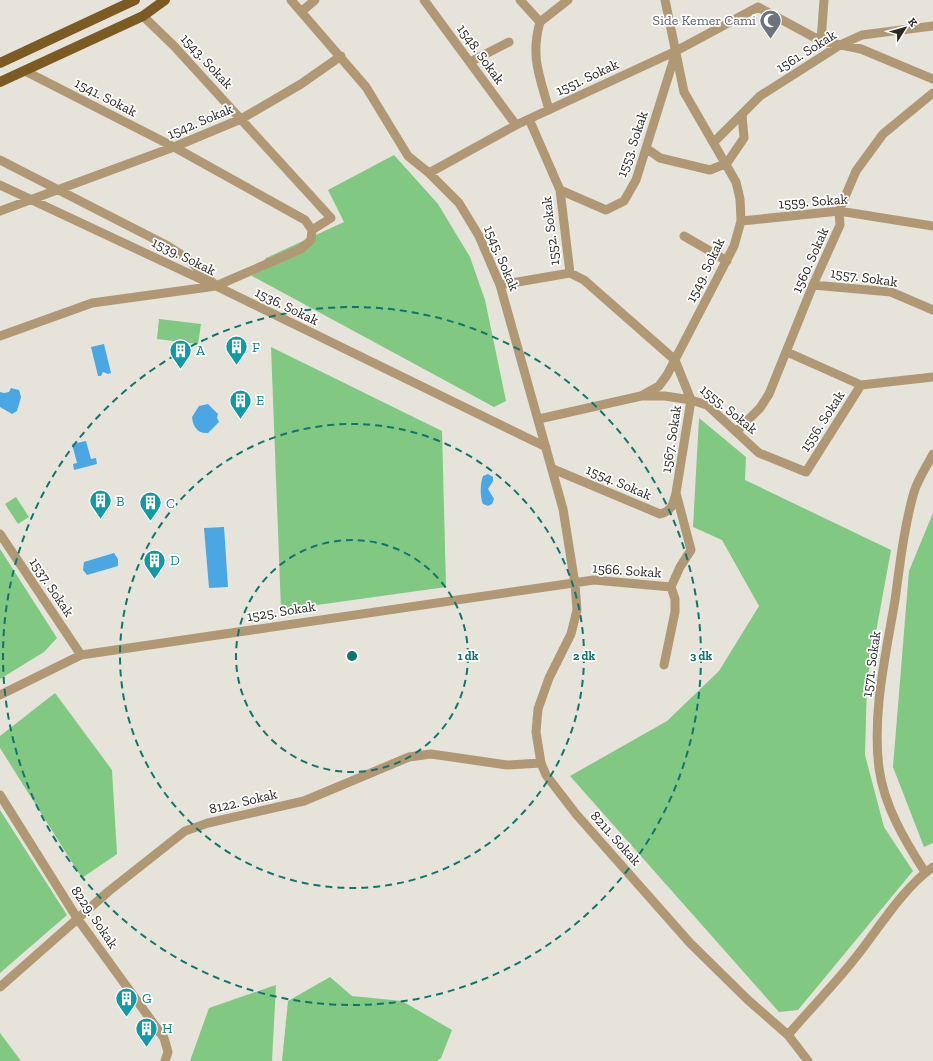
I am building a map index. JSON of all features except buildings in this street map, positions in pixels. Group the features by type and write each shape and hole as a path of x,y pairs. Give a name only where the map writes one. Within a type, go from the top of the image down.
{"main road":[{"path":"0,63 135,0"},
{"path":"0,82 143,16 165,0"}],"street":[{"name":"1545. Sokak","path":"291,0 341,56 366,87 408,156 459,203 479,236 500,284 539,419 563,509 575,584"},
{"path":"301,12 315,0"},
{"name":"1548. Sokak","path":"424,0 516,125"},
{"path":"520,0 540,22"},
{"path":"549,110 537,67 534,50 540,22 568,0"},
{"name":"1549. Sokak","path":"539,419 641,396 659,386 675,360 734,246 741,221 740,199 736,182 727,163 684,92 665,0"},
{"path":"821,41 824,0"},
{"path":"757,3 821,41 861,49 933,79"},
{"name":"1551. Sokak","path":"428,173 516,125 676,51 757,3"},
{"name":"1543. Sokak","path":"143,16 174,46 332,218 312,230"},
{"name":"1561. Sokak","path":"714,142 760,96 840,45 862,35 933,26"},
{"path":"470,62 509,42"},
{"name":"1553. Sokak","path":"560,190 606,210 624,201 636,180 676,51"},
{"name":"1542. Sokak","path":"0,211 174,147 241,119 301,84 341,56"},
{"name":"1541. Sokak","path":"25,71 174,147 286,209 305,220 312,230"},
{"name":"1560. Sokak","path":"737,431 760,408 769,394 813,285 840,226 839,211 856,171 869,151 883,134 933,93"},
{"path":"646,148 660,158 710,170 727,163 744,138 742,115"},
{"name":"1552. Sokak","path":"529,119 560,190 570,273"},
{"name":"1539. Sokak","path":"0,160 168,246 188,259 216,286"},
{"name":"1539. Sokak","path":"0,185 216,286"},
{"name":"1559. Sokak","path":"741,221 839,211 933,226"},
{"path":"0,336 92,303 216,286 301,249 311,240 312,230"},
{"path":"684,236 727,261"},
{"name":"1552. Sokak","path":"500,284 570,273 584,280 675,360"},
{"name":"1557. Sokak","path":"813,285 891,292 933,310"},
{"name":"1536. Sokak","path":"216,286 546,448"},
{"path":"787,352 861,385 933,377"},
{"name":"1555. Sokak","path":"675,360 691,400 707,405 737,431 759,453 806,472"},
{"name":"1556. Sokak","path":"806,472 861,385"},
{"path":"641,396 665,396 691,400"},
{"name":"1567. Sokak","path":"672,506 676,493 691,400"},
{"name":"1571. Sokak","path":"925,872 902,834 887,796 879,769 877,739 883,674 906,536 915,492 933,454"},
{"name":"1554. Sokak","path":"552,469 660,514 667,512 672,506"},
{"name":"1566. Sokak","path":"575,584 594,580 671,587 680,567 691,550 676,493"},
{"name":"1537. Sokak","path":"0,534 81,655"},
{"name":"1525. Sokak","path":"0,695 81,655 339,616 575,584"},
{"name":"8211. Sokak","path":"575,584 577,610 571,634 549,678 538,708 536,732 541,763 546,775 576,814 690,943 748,1000 788,1035 808,1061"},
{"path":"664,665 675,612 675,599 671,587"},
{"name":"8122. Sokak","path":"0,988 77,918 185,831 208,823 304,801 409,757 431,754 507,765 541,763"},
{"name":"8229. Sokak","path":"0,795 77,918 164,1038 167,1057"},
{"path":"788,1035 855,959 899,901 925,872 933,866"}],"green space":[{"path":"394,155 438,204 470,257 485,300 506,401 494,407 252,276 266,258 344,222 328,190"},
{"path":"159,319 201,324 198,344 157,339"},
{"path":"271,347 442,431 446,587 281,610"},
{"path":"699,418 746,457 745,480 891,550 867,681 865,755 884,827 913,871 798,1010 779,1012 570,776 667,721 719,671 759,606 722,540 693,527"},
{"path":"16,497 29,517 18,524 5,504"},
{"path":"933,513 933,843 924,847 893,767 909,571"},
{"path":"0,549 57,638 44,652 0,679"},
{"path":"55,693 112,770 117,854 82,878 0,748 0,736"},
{"path":"0,810 67,915 0,973"},
{"path":"330,977 352,996 402,1001 452,1030 441,1058 437,1061 282,1061 288,1001"},
{"path":"276,985 272,1061 190,1061 209,1008"},
{"path":"0,1033 21,1061 0,1061"}],"water":[{"path":"104,344 111,373 108,374 103,372 101,376 98,376 91,347"},
{"path":"11,388 19,390 21,397 17,411 12,414 0,407 0,392 9,392"},
{"path":"208,404 218,414 217,418 219,422 208,433 204,433 197,429 192,417 199,406"},
{"path":"86,441 91,459 96,458 97,464 74,470 73,464 77,463 72,444"},
{"path":"488,474 493,477 493,481 488,489 494,499 492,504 488,506 483,504 481,498 481,482 483,476"},
{"path":"224,527 228,587 209,588 204,528"},
{"path":"114,553 118,559 118,566 87,575 83,570 84,562"}],"place":[{"name":"Side Kemer Cami","path":"771,40"},
{"name":"F","path":"237,366"},
{"name":"A","path":"180,370"},
{"name":"E","path":"241,420"},
{"name":"B","path":"100,520"},
{"name":"C","path":"151,522"},
{"name":"D","path":"155,580"},
{"name":"G","path":"126,1018"},
{"name":"H","path":"147,1048"}]}
